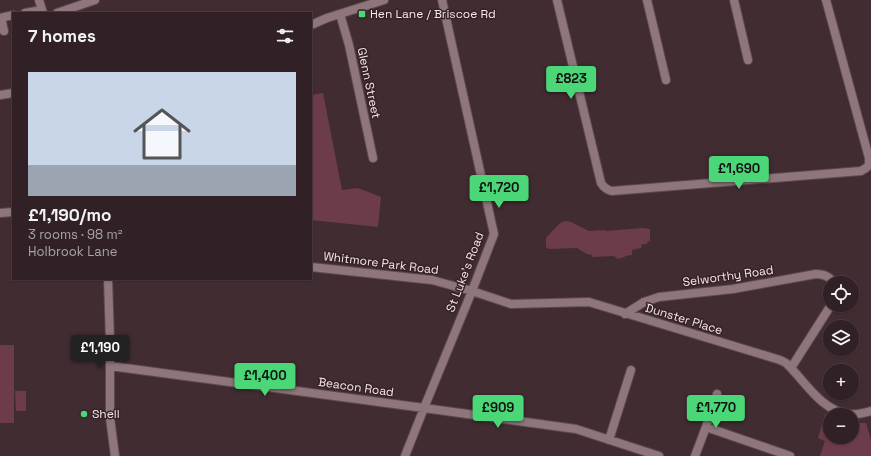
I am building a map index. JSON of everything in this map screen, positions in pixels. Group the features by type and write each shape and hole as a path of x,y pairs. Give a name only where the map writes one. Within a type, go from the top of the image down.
{"street":[{"path":"39,0 43,11"},
{"path":"60,12 95,0"},
{"path":"312,25 384,0"},
{"name":"St Luke's Road","path":"405,456 494,234 442,0"},
{"path":"557,0 601,183 605,188 612,191 861,171 870,166 826,0"},
{"path":"647,0 666,80"},
{"path":"734,0 748,60"},
{"name":"Glenn Street","path":"340,14 349,45 373,158"},
{"path":"4,31 1,18 12,15"},
{"path":"0,95 12,93"},
{"path":"0,213 12,212"},
{"name":"Whitmore Park Road","path":"312,267 432,280 472,291"},
{"name":"Selworthy Road","path":"625,314 644,302 659,297 733,289 816,274 823,274 826,276"},
{"path":"108,280 110,331 110,418 115,456"},
{"name":"Dunster Place","path":"472,291 511,304 589,302 780,360 786,363 825,405 849,414 871,412"},
{"path":"791,368 827,312"},
{"name":"Beacon Road","path":"110,366 576,429 659,456"},
{"path":"610,440 631,370"},
{"path":"695,456 717,394"},
{"path":"706,427 790,456"}],"shaded area":[{"path":"323,93 342,190 358,188 381,197 378,227 312,220 312,95"},
{"path":"565,221 571,222 589,231 643,228 650,229 650,241 647,242 647,244 642,244 641,248 632,250 632,255 618,259 614,256 592,257 592,255 587,254 577,248 549,249 546,247 546,238 557,226"},
{"path":"0,345 14,345 14,423 0,423"},
{"path":"15,391 26,391 26,411 16,411"},
{"path":"823,421 823,440 818,438"},
{"path":"859,423 866,423 871,440 871,456 820,456 824,444 859,444"}],"place":[{"name":"Hen Lane / Briscoe Rd","path":"362,14"},
{"name":"Shell","path":"84,414"}]}
